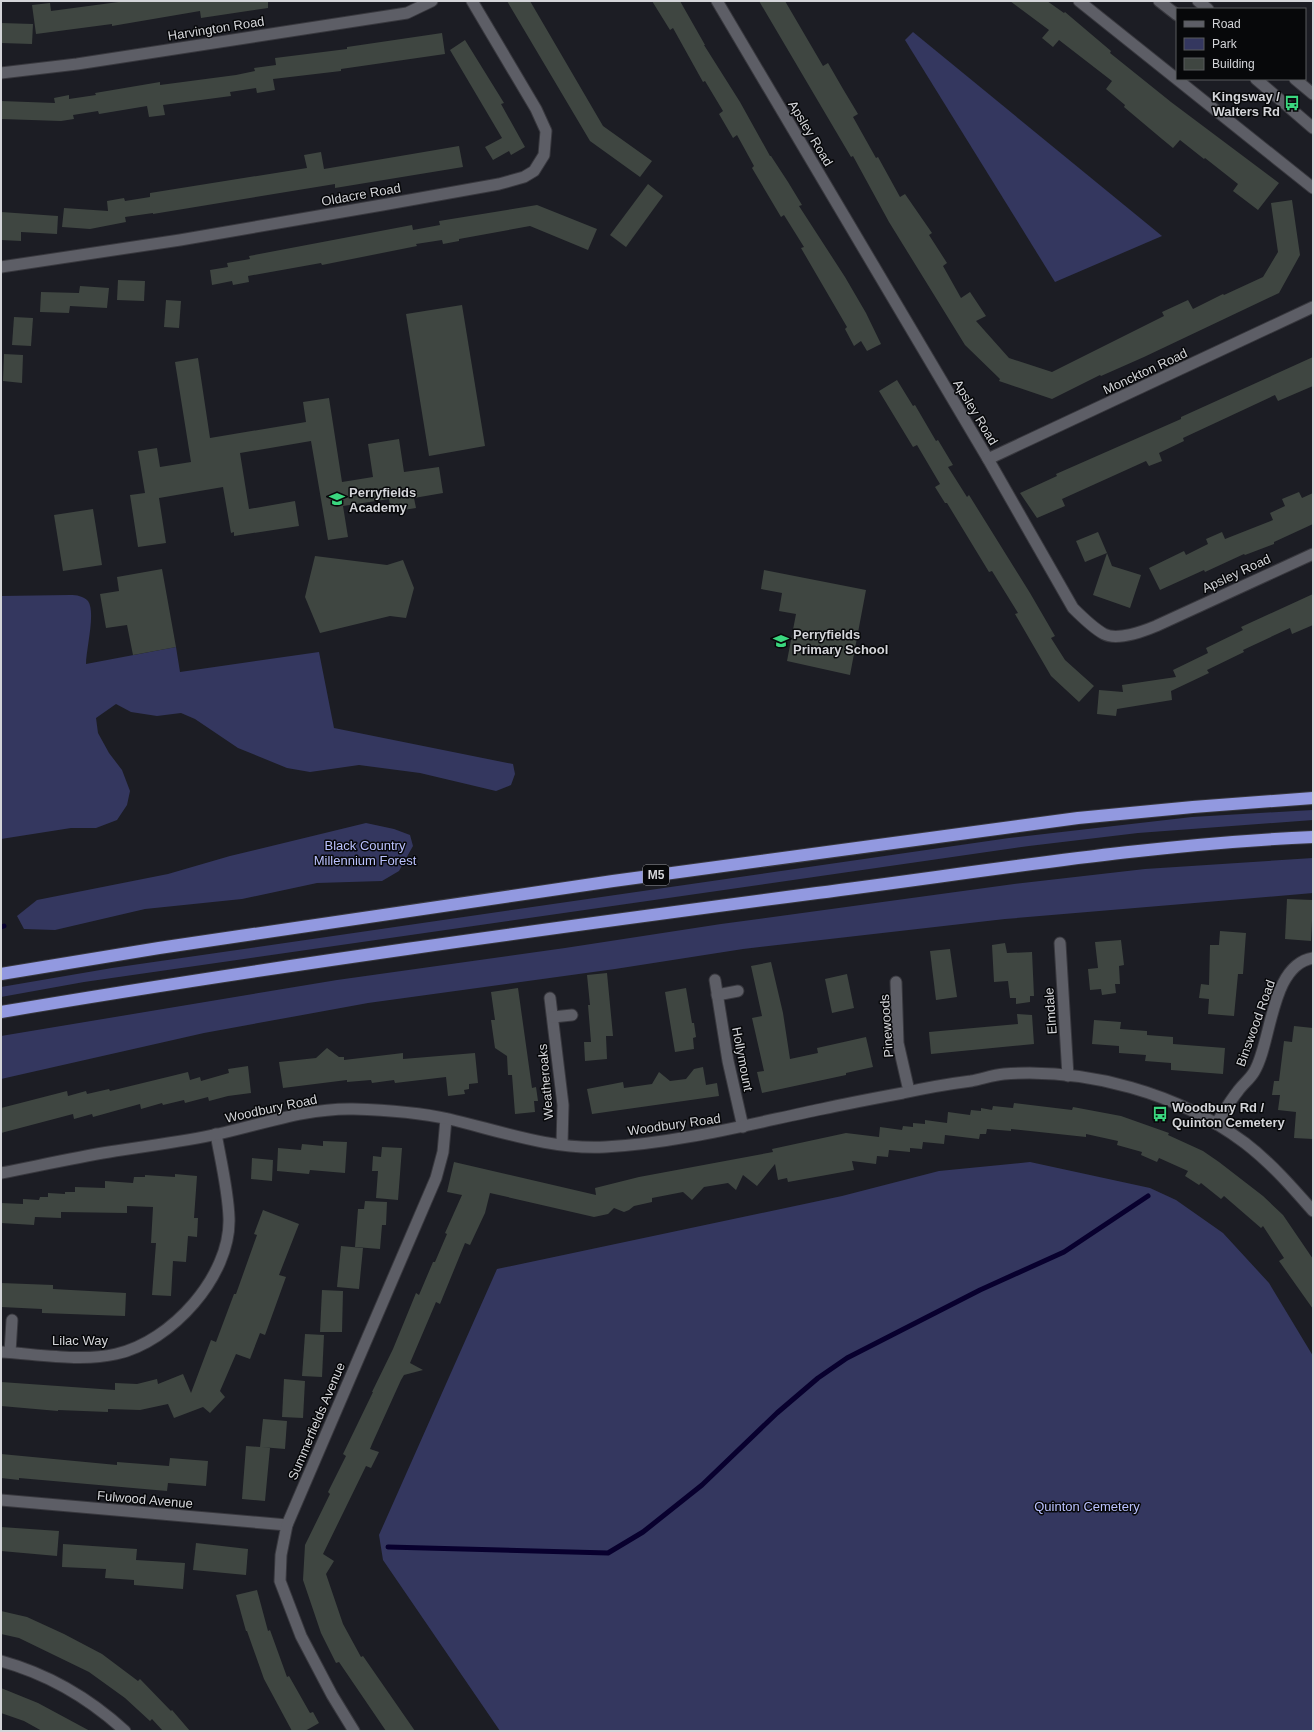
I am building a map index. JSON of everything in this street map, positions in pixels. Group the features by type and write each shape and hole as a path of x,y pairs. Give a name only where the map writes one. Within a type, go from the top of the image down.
{"highway":[{"name":"M5","path":"1,974 175,946 613,881 1063,820 1193,807 1313,798"},
{"path":"1,1012 164,984 617,919 1192,844 1313,837"}],"street":[{"name":"Harvington Road","path":"1,74 77,64 407,13 432,1"},
{"name":"Oldacre Road","path":"1,267 180,240 500,184 524,177 534,171 544,155 546,131 536,109 472,1"},
{"name":"Apsley Road","path":"717,1 988,459 1073,608 1086,621 1106,635 1130,636 1156,626 1313,554"},
{"path":"1079,1 1176,79"},
{"path":"1159,1 1176,14"},
{"path":"1198,1 1207,8"},
{"path":"1178,80 1313,188"},
{"path":"1257,80 1313,128"},
{"path":"1296,80 1313,94"},
{"name":"Monckton Road","path":"988,459 1313,307"},
{"name":"Elmdale","path":"1060,943 1068,1076"},
{"name":"Binswood Road","path":"1216,1124 1238,1091 1254,1072 1263,1047 1270,1017 1290,971 1308,959 1313,958"},
{"name":"Hollymount","path":"715,980 728,1061 743,1127"},
{"name":"Pinewoods","path":"896,982 898,1043 909,1092"},
{"path":"717,995 738,991"},
{"name":"Weatheroaks","path":"550,998 563,1105 562,1144"},
{"path":"553,1017 572,1015"},
{"name":"Woodbury Road","path":"1,1174 105,1152 216,1134 294,1115 329,1110 351,1109 410,1112 533,1140 562,1144 602,1147 654,1142 743,1127 821,1109 1001,1074 1033,1073 1068,1076 1105,1082 1159,1096 1187,1108 1216,1124 1245,1144 1278,1172 1313,1211"},
{"name":"Summerfields Avenue","path":"354,1731 332,1695 301,1636 280,1581 281,1555 287,1525 436,1178 443,1152 446,1119"},
{"name":"Lilac Way","path":"12,1320 6,1352 85,1357 116,1354 132,1349 166,1331 184,1315 205,1291 223,1252 228,1235 229,1219 216,1134"},
{"name":"Fulwood Avenue","path":"1,1500 287,1525"},
{"path":"1,1661 44,1676 69,1689 107,1715 125,1731"}],"green space":[{"path":"913,32 1162,236 1055,282 905,40"},
{"path":"70,595 84,598 88,601 90,606 91,622 86,664 176,647 180,672 319,652 334,728 513,764 515,774 511,785 496,791 420,773 359,765 310,772 287,768 238,748 195,719 181,713 157,716 131,712 116,704 96,718 98,733 109,753 122,770 130,791 127,805 117,820 96,828 71,828 1,839 1,596"},
{"path":"1313,810 1313,820 1138,833 1029,846 84,982 1,997 1,987 112,968 1009,838 1192,817"},
{"name":"Black Country Millennium Forest","path":"366,823 394,829 410,835 413,846 399,871 382,881 317,883 242,899 145,909 55,930 24,929 17,916 37,900 168,874 230,856"},
{"path":"1313,858 1313,893 1005,919 743,949 615,969 368,1003 204,1033 1,1079 1,1036 337,980 565,948 721,924 1014,884 1145,869"},
{"name":"Quinton Cemetery","path":"1030,1162 1150,1188 1176,1200 1223,1233 1269,1283 1313,1356 1313,1731 500,1731 383,1560 379,1535 497,1269 842,1196 939,1171"}],"building":[{"path":"126,1 268,1 268,8 201,18 200,11 112,26 112,24 36,34 32,5 50,3 51,11"},
{"path":"507,1 530,1 603,126 652,161 640,177 590,141"},
{"path":"652,1 680,1 704,45 740,102 770,156 802,205 799,206 845,277 866,313 881,344 867,351 861,341 854,346 845,329 847,327 801,248 804,247 784,215 781,217 752,168 754,166 737,135 733,138 719,114 723,111 705,81 703,82 673,28 670,30"},
{"path":"759,1 785,1 823,66 828,63 858,114 853,117 876,158 878,157 900,197 905,194 932,233 929,235 947,263 943,266 961,298 970,292 986,316 976,321 1009,358 1052,372 1164,316 1162,312 1188,300 1193,309 1263,277 1278,252 1271,203 1292,200 1300,255 1279,293 1144,357 1101,376 1100,375 1052,399 999,381 1000,379 965,345 889,222 853,156 851,157"},
{"path":"1010,1 1047,1 1064,13 1065,12 1111,51 1110,53 1171,102 1279,183 1258,210 1233,191 1238,184 1205,158 1204,159 1180,140 1173,148 1124,107 1125,105 1106,89 1112,81 1059,40 1053,47 1042,38 1049,30"},
{"path":"1,23 33,24 32,44 1,43"},
{"path":"442,33 445,54 341,69 341,71 273,79 275,90 257,93 256,88 230,92 231,96 163,105 165,115 149,117 147,106 99,114 98,111 73,115 74,119 61,121 1,119 1,101 55,103 54,98 69,95 69,99 160,82 160,85 236,75 255,71 254,68 276,65 275,58 347,49 347,47"},
{"path":"465,40 504,103 501,104 525,147 511,155 509,151 493,160 485,147 502,138 450,50"},
{"path":"459,146 463,167 335,188 335,184 153,214 125,217 126,222 90,229 62,227 64,208 108,211 107,201 124,198 125,201 150,197 150,193 307,168 304,155 321,152 324,169"},
{"path":"648,184 663,196 626,247 610,235"},
{"path":"537,205 597,229 588,250 530,226 459,239 459,241 443,244 442,240 416,244 417,246 322,265 321,263 248,276 249,282 233,285 232,281 212,285 210,270 228,267 227,263 250,259 249,256 412,225 413,230 440,225 439,221"},
{"path":"1,212 58,216 57,234 21,232 21,241 1,240"},
{"path":"118,280 145,281 144,301 117,300"},
{"path":"80,286 109,288 107,308 70,306 69,313 40,312 41,292 79,293"},
{"path":"166,300 181,301 179,328 164,327"},
{"path":"462,305 485,446 429,456 406,314"},
{"path":"14,317 33,318 31,346 12,345"},
{"path":"4,354 23,355 22,383 3,381"},
{"path":"1313,357 1313,386 1278,401 1275,395 1183,438 1184,441 1159,453 1162,461 1149,466 1146,461 1062,499 1065,506 1037,518 1020,493 1057,476 1056,474 1181,419 1181,417"},
{"path":"198,358 210,438 306,422 303,402 329,398 342,482 373,477 368,444 399,439 404,472 439,467 443,493 414,498 416,508 391,512 389,499 343,506 348,537 328,540 311,441 240,453 249,509 295,501 299,526 234,536 234,532 231,533 223,487 159,498 166,543 138,547 130,495 145,493 138,451 157,448 160,467 191,462 175,362"},
{"path":"897,380 913,406 915,405 936,441 938,440 953,465 948,467 967,497 969,495 1030,593 1055,636 1051,638 1065,660 1094,686 1079,702 1051,676 1015,614 1018,613 992,571 989,572 947,503 945,503 935,487 940,484 917,445 913,447 879,391"},
{"path":"1299,492 1302,498 1313,493 1313,524 1274,542 1274,544 1245,555 1244,554 1205,572 1204,570 1160,590 1149,568 1184,551 1186,555 1208,544 1206,539 1222,532 1225,539 1273,520 1270,513 1285,506 1282,499"},
{"path":"93,509 102,565 63,571 54,515"},
{"path":"1098,532 1107,553 1085,562 1076,541"},
{"path":"1107,553 1112,566 1141,575 1130,608 1093,595"},
{"path":"315,556 387,565 403,560 414,588 406,618 390,616 320,633 305,597"},
{"path":"162,569 176,647 133,655 127,625 106,628 100,594 119,591 117,577"},
{"path":"764,570 866,590 850,675 787,661 796,614 779,611 782,593 761,589"},
{"path":"1313,594 1313,625 1292,634 1290,628 1243,650 1244,652 1207,670 1209,673 1171,691 1172,700 1117,709 1116,716 1097,714 1099,690 1123,692 1122,685 1176,677 1173,670 1208,653 1206,648 1243,630 1241,627"},
{"path":"1287,899 1313,900 1311,941 1285,939"},
{"path":"1220,931 1246,933 1243,974 1238,974 1234,1016 1208,1014 1209,999 1199,998 1201,984 1209,985 1210,945 1219,945"},
{"path":"1121,940 1124,965 1119,966 1120,984 1115,984 1116,993 1102,995 1101,989 1090,990 1088,969 1098,968 1095,942"},
{"path":"1005,943 1007,953 1032,952 1034,996 1030,996 1030,1002 1016,1004 1016,998 1010,998 1008,981 994,982 992,945"},
{"path":"950,949 957,997 936,1000 930,951"},
{"path":"771,962 783,1013 790,1059 818,1053 817,1048 866,1037 873,1067 846,1073 846,1075 762,1093 757,1072 764,1071 752,1018 762,1016 751,966"},
{"path":"607,973 613,1036 606,1036 607,1059 585,1061 584,1042 591,1042 588,1005 590,1005 587,975"},
{"path":"847,974 854,1008 832,1013 825,979"},
{"path":"518,988 532,1088 536,1087 538,1101 534,1101 535,1112 515,1114 512,1075 508,1075 507,1056 495,1048 491,1020 495,1020 491,992"},
{"path":"686,988 696,1037 693,1038 694,1049 675,1052 665,992"},
{"path":"1017,1014 1032,1015 1034,1044 931,1054 929,1032 1018,1024"},
{"path":"1094,1020 1121,1022 1120,1029 1147,1031 1147,1035 1173,1037 1173,1044 1225,1048 1223,1074 1171,1070 1171,1063 1145,1061 1146,1055 1119,1053 1119,1046 1092,1044"},
{"path":"1294,1026 1313,1028 1313,1139 1294,1138 1296,1112 1278,1110 1280,1095 1272,1095 1274,1081 1279,1081 1284,1041 1292,1042"},
{"path":"327,1048 339,1057 344,1057 344,1060 403,1053 403,1059 475,1053 478,1083 469,1084 469,1089 464,1090 465,1094 448,1096 446,1077 395,1083 394,1080 372,1083 371,1080 347,1082 347,1080 283,1088 279,1062 316,1058"},
{"path":"248,1066 251,1093 228,1096 209,1101 208,1097 185,1103 184,1100 163,1105 162,1103 141,1109 140,1104 93,1117 92,1114 74,1119 73,1114 1,1133 1,1108 67,1091 68,1096 86,1091 87,1094 109,1089 110,1091 188,1072 190,1080 200,1077 201,1081 229,1073 228,1069"},
{"path":"703,1067 706,1085 717,1083 719,1096 592,1114 587,1089 623,1082 624,1088 652,1084 659,1072 670,1081 686,1079 694,1069"},
{"path":"1014,1103 1072,1110 1073,1107 1121,1116 1169,1133 1168,1135 1203,1151 1219,1162 1263,1196 1283,1215 1313,1259 1313,1309 1279,1261 1284,1258 1263,1226 1261,1228 1224,1196 1221,1199 1201,1183 1199,1185 1185,1176 1188,1171 1159,1158 1157,1162 1141,1155 1142,1152 1117,1145 1118,1141 1086,1134 1086,1137 1011,1129 1011,1131 987,1129 986,1134 980,1134 979,1139 945,1135 944,1144 923,1142 922,1149 910,1148 910,1152 889,1150 888,1157 877,1156 876,1164 852,1161 854,1170 788,1182 787,1178 778,1180 775,1164 757,1186 743,1175 736,1190 728,1183 704,1187 692,1200 683,1192 652,1198 652,1202 634,1206 624,1212 614,1208 608,1214 594,1217 490,1193 485,1213 470,1245 465,1243 440,1304 436,1302 410,1363 423,1370 404,1375 401,1380 370,1449 379,1452 371,1468 366,1466 323,1554 334,1561 326,1574 343,1624 361,1657 363,1656 415,1731 386,1731 339,1662 336,1663 321,1633 303,1580 305,1545 330,1494 328,1492 346,1456 343,1454 393,1349 416,1293 419,1295 447,1234 445,1233 462,1195 447,1192 454,1162 596,1195 595,1188 639,1177 773,1152 772,1149 846,1133 879,1137 880,1127 902,1130 903,1126 913,1127 913,1123 925,1124 925,1120 947,1123 948,1112 970,1115 971,1110 981,1111 981,1108 992,1110 993,1106 1013,1108"},
{"path":"323,1141 347,1142 345,1173 310,1170 309,1174 277,1171 278,1148 301,1150 302,1144 323,1146"},
{"path":"382,1147 402,1148 398,1200 376,1198 378,1171 372,1171 373,1156 381,1157"},
{"path":"252,1158 273,1160 272,1181 251,1179"},
{"path":"175,1174 197,1176 194,1218 198,1218 197,1237 188,1236 186,1262 173,1261 171,1296 152,1295 156,1243 151,1243 153,1207 127,1206 127,1213 61,1212 61,1218 35,1217 34,1225 1,1223 1,1203 23,1204 23,1199 39,1200 40,1197 48,1197 48,1193 65,1194 65,1192 75,1192 75,1187 105,1188 105,1181 133,1183 134,1177 145,1177 145,1175 175,1177"},
{"path":"365,1201 387,1202 386,1225 382,1225 380,1249 355,1247 358,1209 364,1209"},
{"path":"263,1210 299,1224 279,1275 286,1277 265,1335 260,1333 250,1359 236,1354 220,1391 225,1397 210,1413 203,1407 174,1418 168,1404 140,1410 108,1409 108,1412 58,1411 1,1406 1,1382 115,1390 115,1383 137,1384 157,1379 158,1384 183,1374 191,1393 211,1340 216,1342 234,1294 236,1294 257,1235 254,1234"},
{"path":"341,1246 363,1248 359,1289 337,1287"},
{"path":"1,1283 53,1285 53,1289 126,1293 125,1316 42,1313 42,1309 1,1307"},
{"path":"322,1290 343,1291 342,1332 320,1332"},
{"path":"305,1334 324,1335 322,1377 302,1376"},
{"path":"284,1379 305,1381 303,1418 282,1417"},
{"path":"263,1419 287,1421 285,1449 261,1447 270,1448 265,1501 242,1499 246,1446 260,1447"},
{"path":"1,1454 117,1465 117,1462 169,1466 170,1458 208,1461 206,1486 168,1483 167,1491 19,1478 19,1480 1,1478"},
{"path":"1,1527 59,1531 57,1556 1,1551"},
{"path":"196,1543 248,1549 246,1575 193,1570"},
{"path":"63,1544 137,1549 136,1560 185,1563 183,1589 134,1585 134,1580 105,1578 106,1569 62,1567"},
{"path":"257,1590 268,1631 270,1630 287,1677 289,1676 310,1713 313,1712 319,1723 305,1731 292,1731 264,1679 246,1631 236,1595"},
{"path":"1,1611 27,1617 102,1654 138,1681 140,1679 171,1711 172,1710 190,1731 163,1731 152,1719 150,1721 125,1698 89,1672 19,1638 1,1634"},
{"path":"1,1688 38,1703 90,1731 42,1731 24,1721 1,1713"}],"waterway":[{"path":"388,1547 608,1553 643,1532 702,1485 777,1413 818,1378 847,1358 980,1290 1064,1252 1148,1196"}],"place":[{"name":"Kingsway / Walters Rd","path":"1292,103"},
{"name":"Perryfields Academy","path":"337,499"},
{"name":"Perryfields Primary School","path":"781,641"},
{"name":"Woodbury Rd / Quinton Cemetery","path":"1160,1114"}]}
